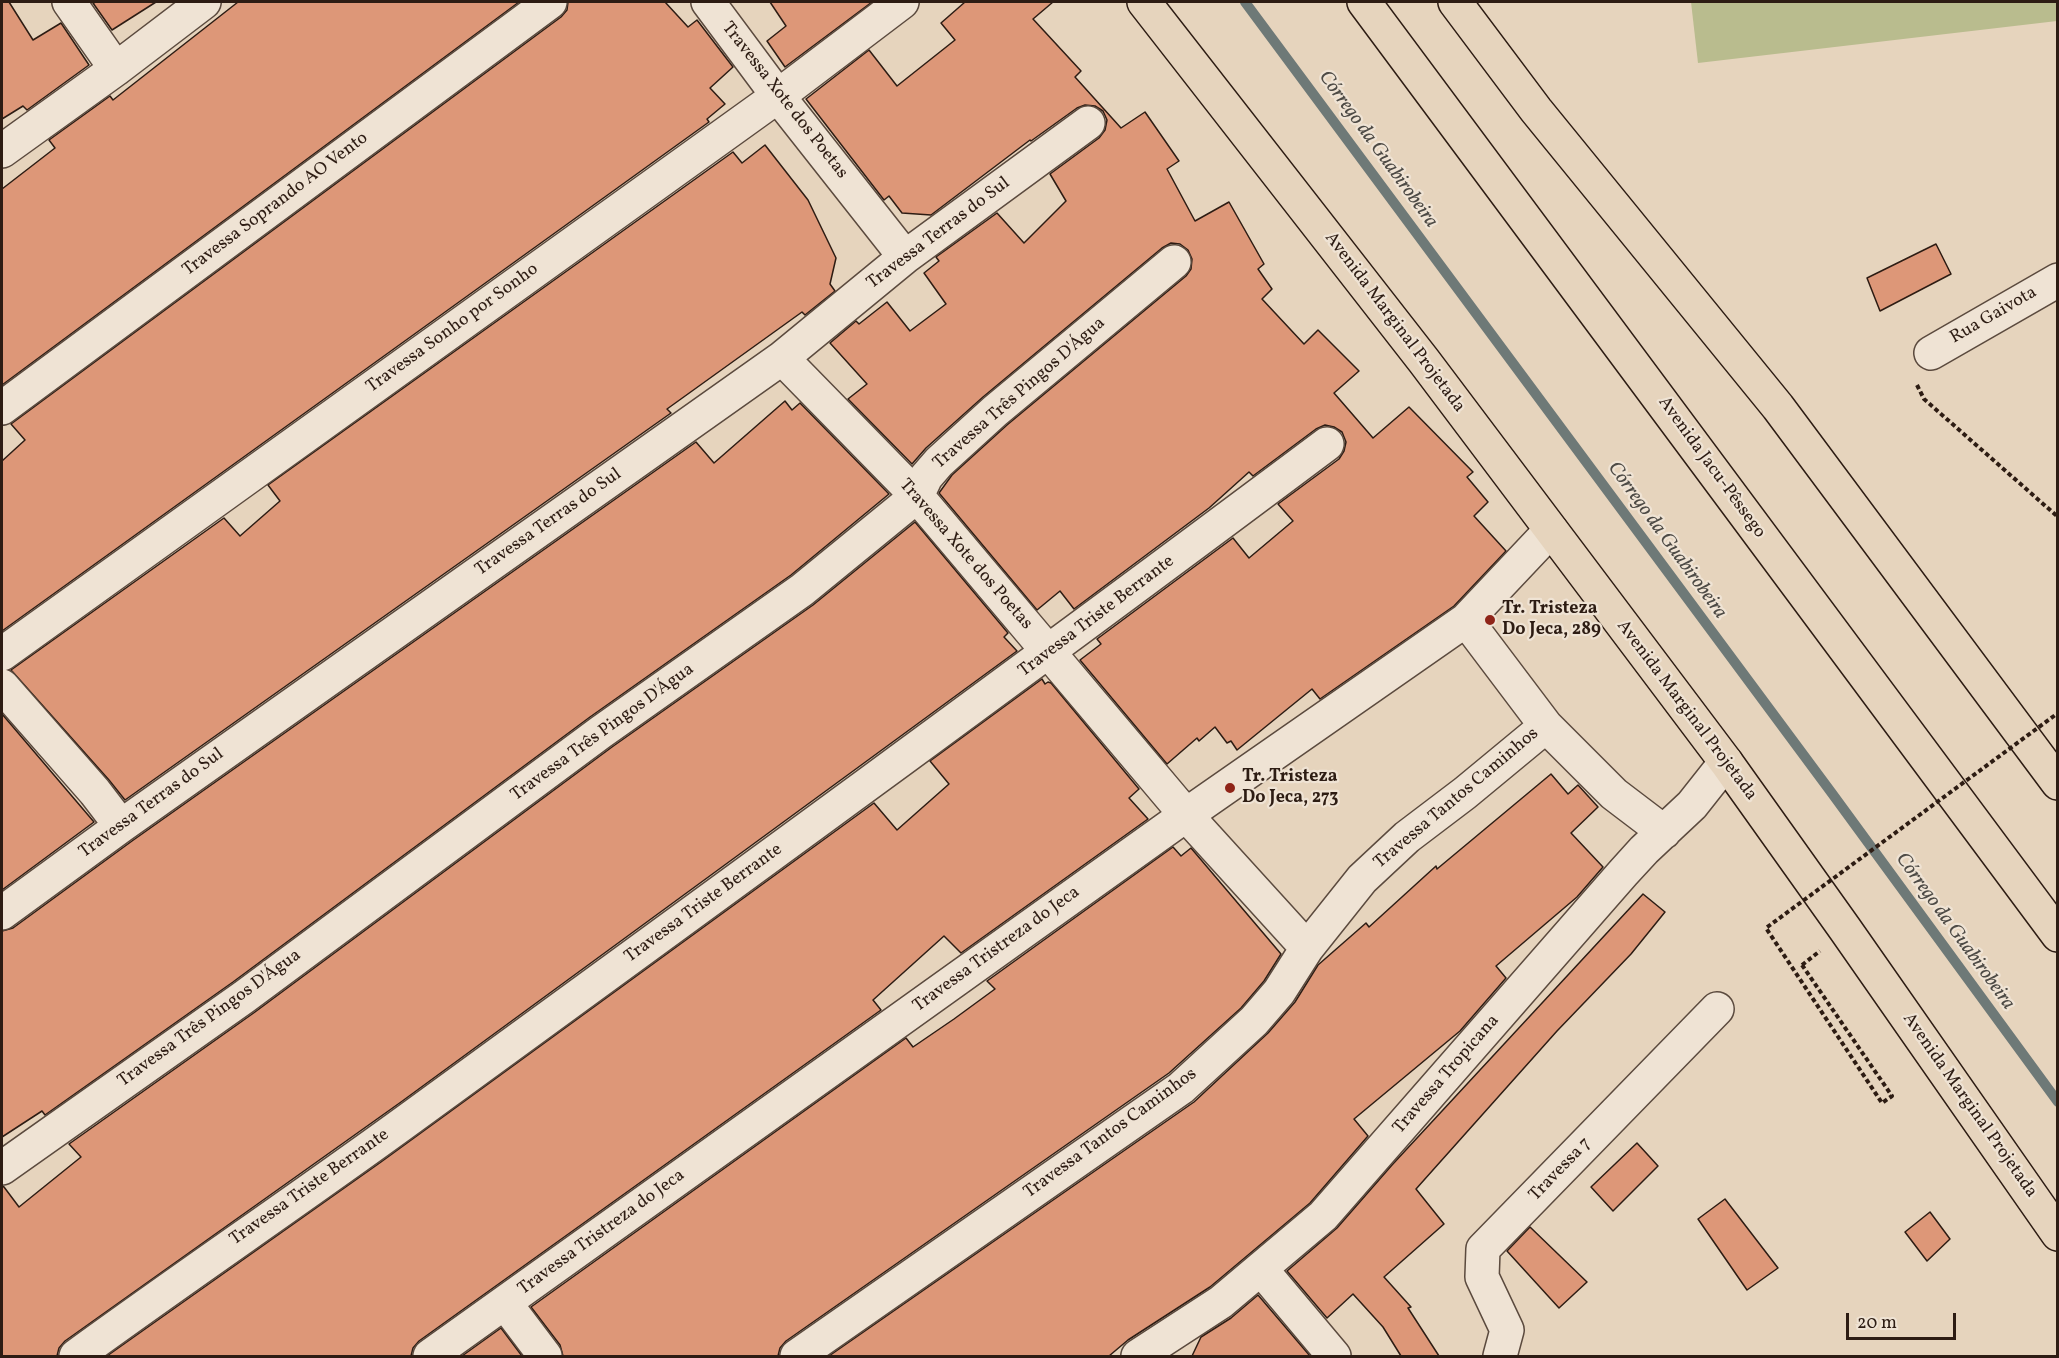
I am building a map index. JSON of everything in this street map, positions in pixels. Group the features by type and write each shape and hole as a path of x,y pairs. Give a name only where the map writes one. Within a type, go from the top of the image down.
{"main road":[{"name":"Avenida Marginal Projetada","path":"1144,2 1410,343 1726,762 2058,1234"},
{"name":"Avenida Jacu-Pêssego","path":"1364,2 2058,935"},
{"path":"1455,2 1536,110 1778,407 2058,783"}],"street":[{"path":"69,2 116,69"},
{"path":"2,151 204,2"},
{"name":"Travessa Soprando AO Vento","path":"2,408 550,2"},
{"name":"Travessa Xote dos Poetas","path":"708,2 778,96 905,257"},
{"name":"Travessa Sonho por Sonho","path":"2,654 778,96 902,2"},
{"name":"Travessa Terras do Sul","path":"2,913 121,826 782,358 905,257 1088,123"},
{"name":"Travessa Três Pingos D'Água","path":"2,1168 243,997 601,732 802,590 917,496 927,477 939,462 995,411 1174,262"},
{"name":"Rua Gaivota","path":"1930,352 2058,280"},
{"name":"Travessa Xote dos Poetas","path":"782,358 917,496 1186,815 1307,948"},
{"name":"Travessa Triste Berrante","path":"76,1356 407,1120 1049,653 1328,444"},
{"name":"Travessa Tristreza do Jeca","path":"430,1356 1186,815 1466,620 1551,530"},
{"path":"1466,620 1546,726 1614,794 1664,832"},
{"path":"2,686 96,792 121,826"},
{"name":"Travessa Tantos Caminhos","path":"797,1356 1181,1088 1254,1021 1279,992 1307,948 1362,879 1407,837 1465,793 1546,726"},
{"name":"Travessa Tropicana","path":"1138,1356 1221,1302 1323,1216 1623,873 1692,805 1726,762"},
{"name":"Travessa 7","path":"1500,1356 1507,1330 1482,1277 1483,1249 1717,1008"},
{"path":"1261,1269 1334,1356"},
{"path":"505,1303 545,1356"}],"path":[{"path":"1930,352 1917,385 1924,399 2058,517"},
{"path":"1802,965 1892,1096 1882,1103 1766,928 2058,714"}],"green space":[{"path":"1691,2 2057,2 2057,21 1698,63"}],"building":[{"path":"2,2 9,2 33,40 61,23 89,65 27,110 23,106 2,119"},
{"path":"156,2 112,30 93,3"},
{"path":"238,2 519,2 2,385 2,189 55,148 49,140 110,96 113,100"},
{"path":"568,2 665,2 688,27 697,20 733,67 710,88 725,104 707,119 709,122 2,631 2,461 25,440 11,424 561,17 567,10"},
{"path":"770,2 872,2 785,67 767,41 786,26"},
{"path":"965,2 1053,2 1033,19 1081,71 1075,77 1121,128 1145,112 1179,161 1167,169 1195,221 1229,202 1264,264 1258,269 1272,289 1262,299 1304,344 1318,330 1359,371 1334,393 1373,438 1409,407 1473,472 1467,477 1488,502 1474,516 1506,551 1454,606 1320,699 1312,689 1237,750 1231,741 1227,743 1215,727 1199,741 1197,738 1167,764 1080,660 1101,644 1097,639 1233,538 1249,558 1293,521 1278,504 1339,459 1346,442 1342,432 1325,425 1316,429 1253,476 1249,472 1209,508 1074,609 1060,591 1037,610 939,493 952,475 1007,425 1186,276 1191,269 1192,259 1188,250 1180,244 1171,243 1162,248 983,397 926,448 912,464 848,399 867,384 830,343 856,321 859,324 887,302 910,331 946,304 924,273 939,261 936,257 997,213 1024,243 1066,201 1050,174 1099,138 1105,130 1107,120 1103,111 1095,106 1085,105 1030,140 931,215 902,213 889,196 884,200 806,99 869,50 897,86 955,40 941,23"},
{"path":"765,145 808,200 836,258 830,284 835,291 805,315 802,312 667,409 671,413 125,800 11,670 224,518 240,536 280,501 268,485 733,152 742,163"},
{"path":"1936,244 1951,274 1880,311 1867,278"},
{"path":"785,401 792,410 800,403 889,494 791,575 590,717 233,982 45,1115 42,1111 2,1137 2,931 13,928 132,841 696,442 714,463"},
{"path":"915,522 1008,633 1004,637 1017,651 401,1102 65,1341 59,1348 57,1356 2,1356 2,1186 19,1207 81,1157 69,1144 255,1012 612,747 813,605"},
{"path":"1042,679 1045,684 1051,683 1139,789 1129,798 1148,819 961,953 944,936 873,1000 881,1010 419,1341 413,1348 411,1356 107,1356 381,1162 874,803 897,830 949,784 930,761"},
{"path":"2,714 94,822 2,890"},
{"path":"1551,774 1568,794 1578,785 1598,807 1571,833 1603,867 1577,897 1496,966 1506,978 1460,1031 1354,1119 1368,1136 1310,1203 1210,1287 1128,1340 1109,1356 829,1356 1194,1102 1268,1033 1295,1002 1318,965 1366,923 1369,927 1436,866 1437,869"},
{"path":"1173,847 1181,856 1191,848 1281,954 1264,981 1241,1008 1169,1073 786,1341 780,1348 778,1356 563,1356 560,1345 531,1307 906,1038 913,1047 954,1019 995,989 987,981"},
{"path":"1643,894 1665,912 1631,954 1557,1031 1416,1189 1444,1224 1384,1277 1411,1307 1408,1308 1439,1356 1401,1356 1383,1327 1353,1294 1327,1318 1287,1271 1337,1228 1392,1165"},
{"path":"1637,1143 1658,1166 1613,1211 1591,1187"},
{"path":"1725,1199 1778,1268 1747,1290 1698,1219"},
{"path":"1930,1212 1950,1239 1927,1261 1905,1232"},
{"path":"1530,1227 1587,1282 1559,1308 1507,1251"},
{"path":"1258,1295 1310,1356 1192,1356 1201,1337 1231,1318"},
{"path":"501,1328 522,1356 462,1356"}],"waterway":[{"name":"Córrego da Guabirobeira","path":"1245,2 2058,1102"}],"place":[{"name":"Tr. Tristeza Do Jeca, 289","path":"1490,620"},
{"name":"Tr. Tristeza Do Jeca, 273","path":"1230,788"}]}
